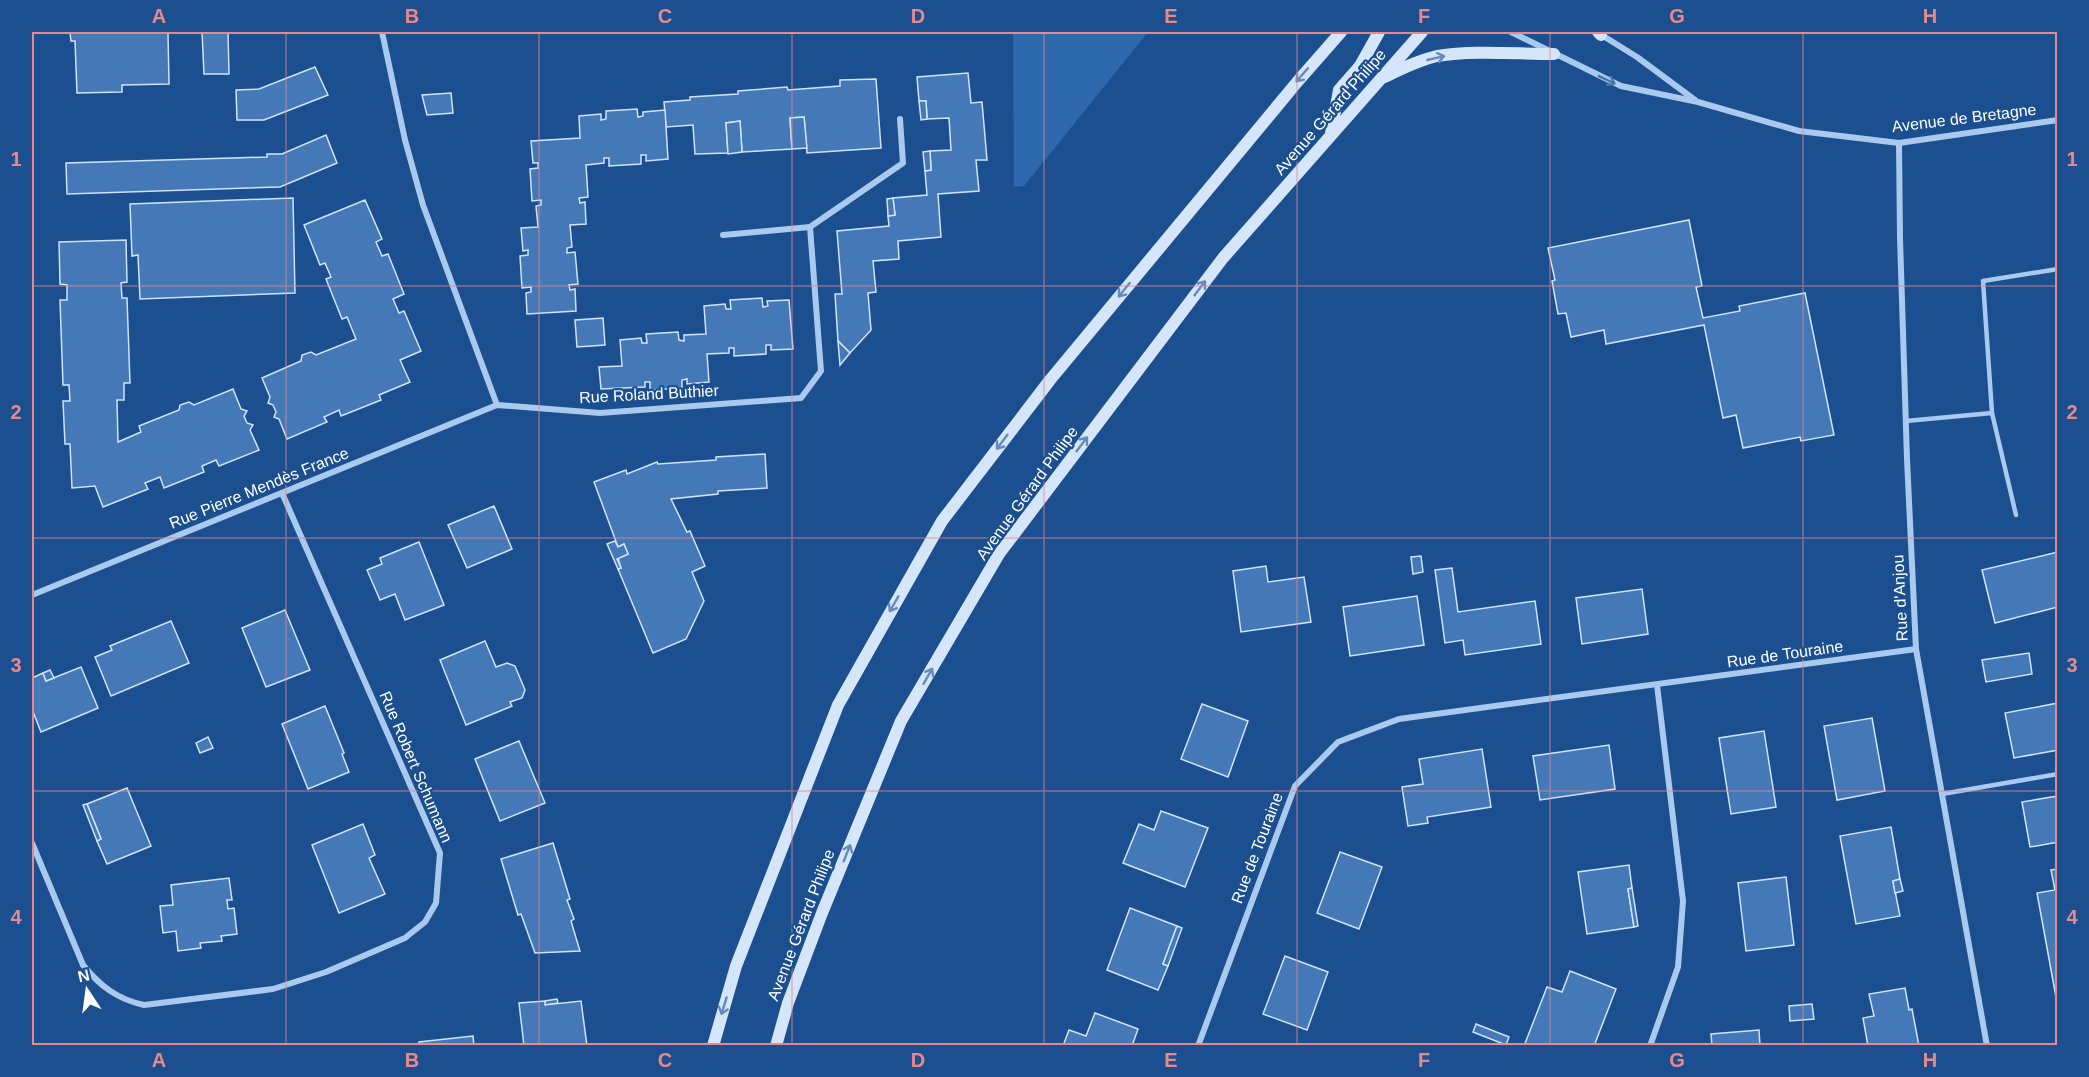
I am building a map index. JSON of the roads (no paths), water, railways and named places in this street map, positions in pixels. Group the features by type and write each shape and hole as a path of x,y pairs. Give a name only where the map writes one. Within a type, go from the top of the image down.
{"main road":[{"path":"1326,32 1328,45"},
{"path":"713,1046 736,966 838,705 942,521 1057,371 1341,32"},
{"path":"1331,135 1339,90 1360,66 1379,32"},
{"name":"Avenue Gérard Philipe","path":"776,1046 788,1003 822,914 901,720 999,554 1223,258 1422,32"},
{"path":"1382,79 1435,57 1470,53 1554,54"}],"street":[{"path":"382,32 405,140 423,205 497,405"},
{"name":"Avenue de Bretagne","path":"1511,32 1621,86 1698,102 1799,131 1899,143 2058,120"},
{"name":"Avenue de Bretagne","path":"1598,33 1637,57 1698,102"},
{"path":"723,235 810,227 903,163 900,119"},
{"name":"Rue d'Anjou","path":"1899,143 1906,421 1916,649 1987,1046"},
{"name":"Rue Roland Buthier","path":"497,405 600,413 801,398 820,371 810,227"},
{"name":"Rue Pierre Mendès France","path":"32,595 497,405"},
{"name":"Rue Robert Schumann","path":"32,843 83,965 95,980 112,992 126,1001 144,1005 273,989 326,972 405,938 425,922 436,903 440,854 282,493"},
{"name":"Rue de Touraine","path":"1198,1046 1295,786 1338,742 1399,719 1916,649"},
{"path":"1650,1046 1678,968 1683,901 1657,685"}],"lane":[{"path":"2016,515 1992,413 1983,281 2058,269"},
{"path":"1906,421 1992,413"},
{"path":"1942,794 2058,774"}]}
